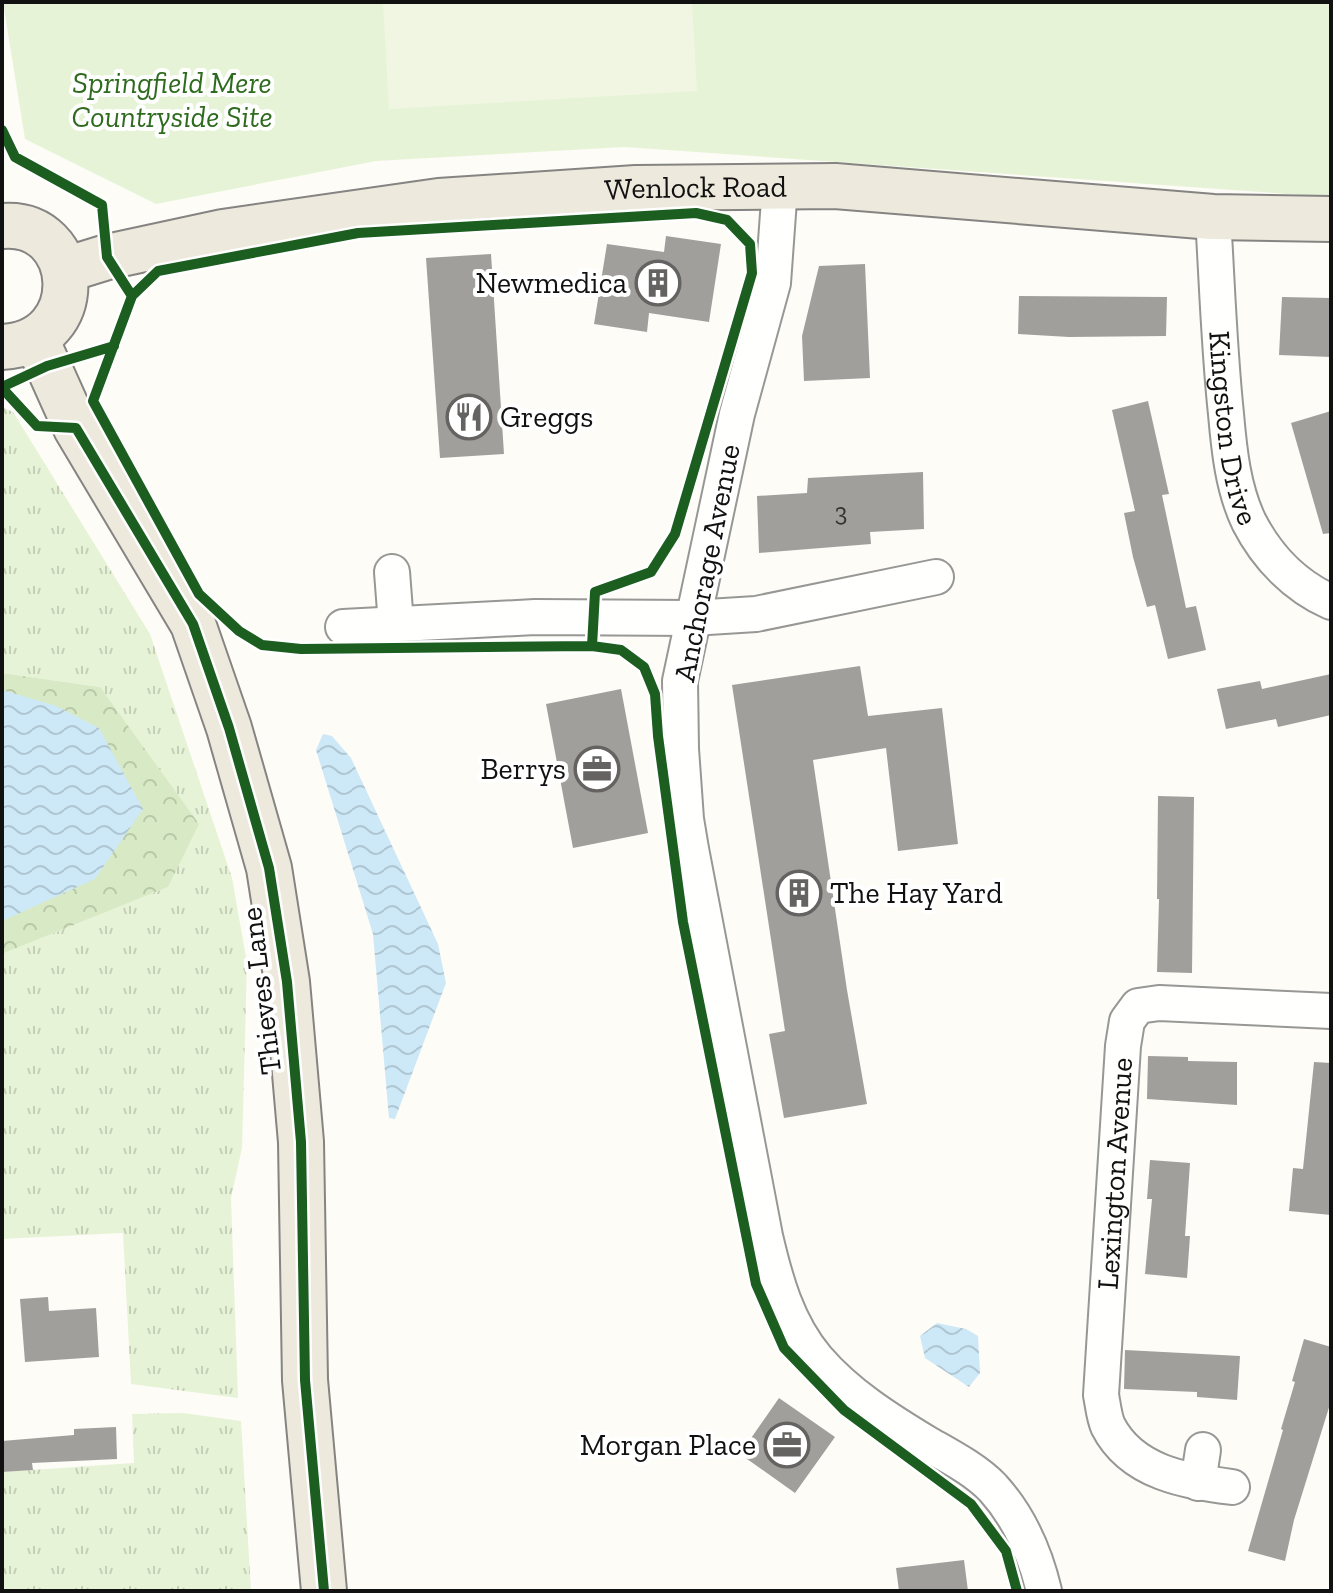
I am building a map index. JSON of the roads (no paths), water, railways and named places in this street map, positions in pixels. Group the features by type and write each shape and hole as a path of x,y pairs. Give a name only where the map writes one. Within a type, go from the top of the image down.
{"main road":[{"name":"Wenlock Road","path":"65,270 107,257 223,232 439,201 636,188 835,186 1213,217 1331,219"},
{"path":"2,226 28,230 45,239 57,253 65,270 67,290 62,310 51,327 19,343"},
{"name":"Thieves Lane","path":"19,343 76,428 193,624 229,728 269,868 287,982 301,1142 305,1380 324,1591"}],"street":[{"name":"Anchorage Avenue","path":"780,186 773,283 737,414 680,681 686,819 774,1274 800,1335 816,1358 843,1386 877,1412 955,1460 992,1487 1031,1546 1044,1591"},
{"name":"Kingston Drive","path":"1213,217 1223,393 1228,440 1240,497 1256,532 1282,569 1299,584 1331,602"},
{"path":"392,572 396,624"},
{"path":"343,627 535,617 692,618 756,614 936,577"},
{"name":"Lexington Avenue","path":"1232,1487 1200,1466 1163,1473 1146,1465 1126,1449 1108,1426 1101,1395 1127,1021 1138,1006 1159,1003 1331,1011"}],"water":[{"path":"2,690 56,706 99,728 143,809 95,879 2,921"},
{"path":"323,734 332,736 351,758 438,944 446,983 395,1119 389,1118 373,934 316,750"},
{"path":"937,1323 966,1329 978,1336 980,1373 969,1387 925,1358 920,1336"}],"place":[{"name":"Newmedica","path":"658,283"},
{"name":"Greggs","path":"469,417"},
{"name":"Berrys","path":"597,769"},
{"name":"The Hay Yard","path":"799,893"},
{"name":"Morgan Place","path":"787,1445"}],"park label":[{"name":"Springfield Mere Countryside Site","path":"172,100"}]}
